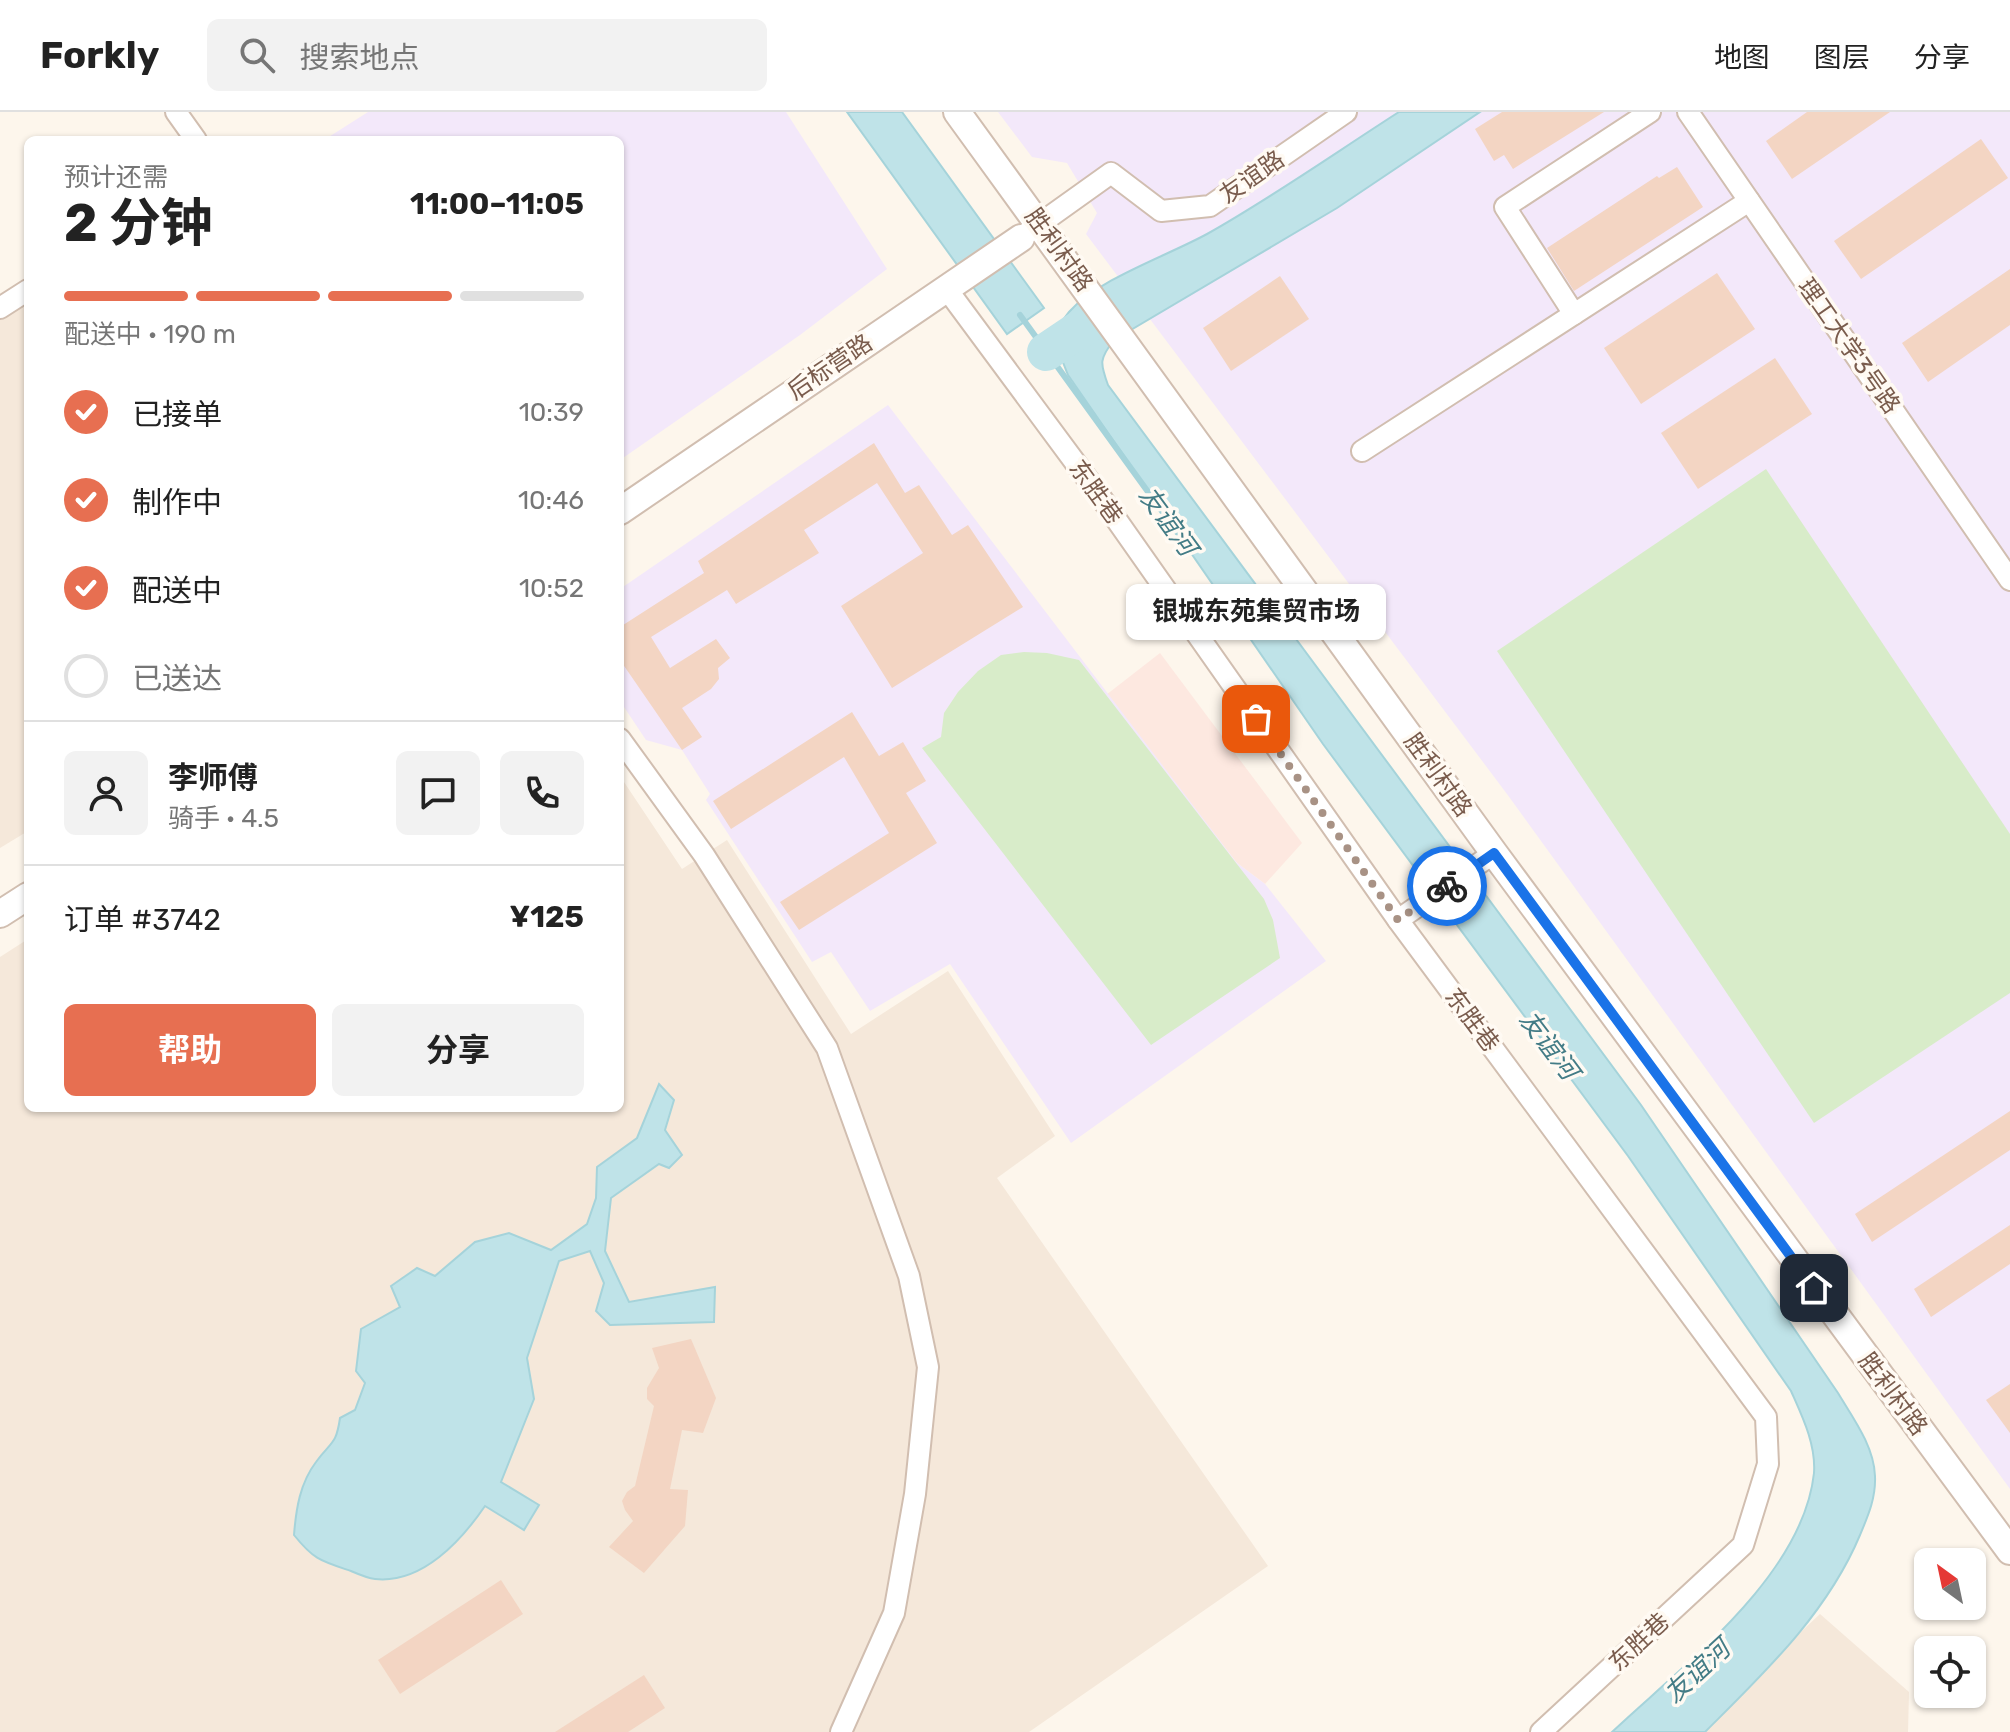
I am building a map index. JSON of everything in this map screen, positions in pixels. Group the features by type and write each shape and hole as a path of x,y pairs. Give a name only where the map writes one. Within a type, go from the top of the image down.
{"street":[{"path":"176,112 193,136"},
{"name":"胜利村路","path":"957,112 1030,230 1059,250 1494,853 2010,1551"},
{"name":"友谊路","path":"1030,230 1111,173 1161,211 1210,206 1346,112"},
{"path":"1574,314 1505,207 1650,112"},
{"name":"理工大学3号路","path":"1688,112 2010,580"},
{"path":"1362,451 1749,201"},
{"name":"后标营路","path":"624,508 1030,230"},
{"name":"东胜巷","path":"946,288 1406,915 1766,1417 1768,1464 1743,1545 1541,1732"},
{"path":"0,308 24,293"},
{"path":"624,745 704,855 827,1048 909,1276 928,1367 915,1494 894,1613 841,1732"},
{"path":"1406,915 1494,853"},
{"path":"0,914 24,899"}],"shaded area":[{"path":"368,112 786,112 887,269 800,335 624,457 624,136 330,136"},
{"path":"998,112 2010,112 2010,1489 1507,794 1086,234 1097,213 1067,163 1032,157"},
{"path":"24,279 24,833 0,848 0,295"},
{"path":"888,405 1237,863 1265,884 1326,961 1071,1143 950,964 870,1011 831,952 812,962 706,800 710,794 682,750 646,740 624,707 624,586"},
{"path":"1160,653 1302,843 1265,884 1237,863 1106,695"},
{"path":"624,782 682,869 727,840 851,1034 948,971 1055,1136 997,1178 1268,1566 1029,1732 0,1732 0,957 24,942 24,1112 624,1112"},
{"path":"1820,1614 1909,1692 1908,1732 1694,1732"}],"green space":[{"path":"1766,469 2010,834 2010,993 1814,1123 1497,651"},
{"path":"1024,652 1079,660 1264,899 1273,920 1280,958 1151,1045 922,748 941,737 944,713 978,671 1001,655"}],"water":[{"path":"847,112 902,112 1044,308 1007,334"},
{"path":"1399,112 1480,112 1337,208 1114,340 1103,357 1102,366 1108,385 1641,1105 1838,1393 1867,1443 1874,1465 1874,1492 1866,1521 1846,1564 1830,1591 1792,1641 1705,1732 1612,1732 1736,1616 1788,1548 1805,1511 1814,1473 1811,1441 1791,1391 1628,1156 1323,744 1068,375 1059,351 1058,336 1063,320 1097,289 1232,220"},
{"path":"659,1084 674,1100 665,1130 682,1155 669,1168 659,1164 611,1198 605,1251 629,1302 715,1287 714,1322 610,1325 596,1311 604,1283 590,1251 559,1261 527,1358 534,1399 501,1482 539,1505 524,1530 485,1506 439,1558 409,1575 392,1579 366,1577 313,1555 294,1535 300,1497 311,1470 335,1439 340,1418 355,1410 365,1383 356,1371 361,1329 400,1307 391,1286 417,1268 435,1276 475,1242 509,1233 551,1250 587,1224 596,1198 597,1167 637,1138"}],"building":[{"path":"1502,112 1604,112 1513,169 1504,155 1494,161 1475,129"},
{"path":"1807,112 1890,112 1792,179 1766,141"},
{"path":"1981,139 2008,178 1861,279 1834,241"},
{"path":"1677,167 1703,207 1574,291 1547,248 1657,176 1659,178"},
{"path":"2010,269 2010,325 1928,382 1902,343"},
{"path":"1717,273 1755,329 1641,404 1604,348"},
{"path":"1280,276 1309,319 1231,371 1203,328"},
{"path":"1775,358 1812,414 1698,489 1661,433"},
{"path":"874,443 905,493 919,485 952,535 968,525 1023,607 892,688 841,606 923,553 877,483 804,530 819,553 736,604 727,590 651,637 670,668 716,639 730,658 718,668 719,679 711,689 682,708 702,737 682,750 624,666 624,624 704,573 698,561"},
{"path":"852,712 879,756 903,742 926,781 906,793 937,843 799,930 780,902 889,833 844,757 731,829 713,801"},
{"path":"2010,1111 2010,1150 1872,1242 1855,1214"},
{"path":"2010,1225 2010,1264 1931,1317 1914,1289"},
{"path":"691,1339 716,1398 703,1433 682,1430 670,1489 688,1490 685,1526 644,1573 609,1547 633,1521 622,1501 635,1486 654,1406 647,1399 647,1388 659,1368 652,1348"},
{"path":"2010,1384 2010,1433 1986,1400"},
{"path":"501,1580 523,1614 400,1694 378,1660"},
{"path":"644,1675 665,1708 628,1732 555,1732"}],"waterway":[{"name":"友谊河","path":"1020,315 1185,543"},
{"name":"友谊河","path":"1046,352 1098,317"}],"way so far":[{"path":"1256,719 1398,920 1447,886"}],"place":[{"name":"银城东苑集贸市场","path":"1256,719"}],"route":[{"path":"1447,886 1494,853 1814,1288"}]}
